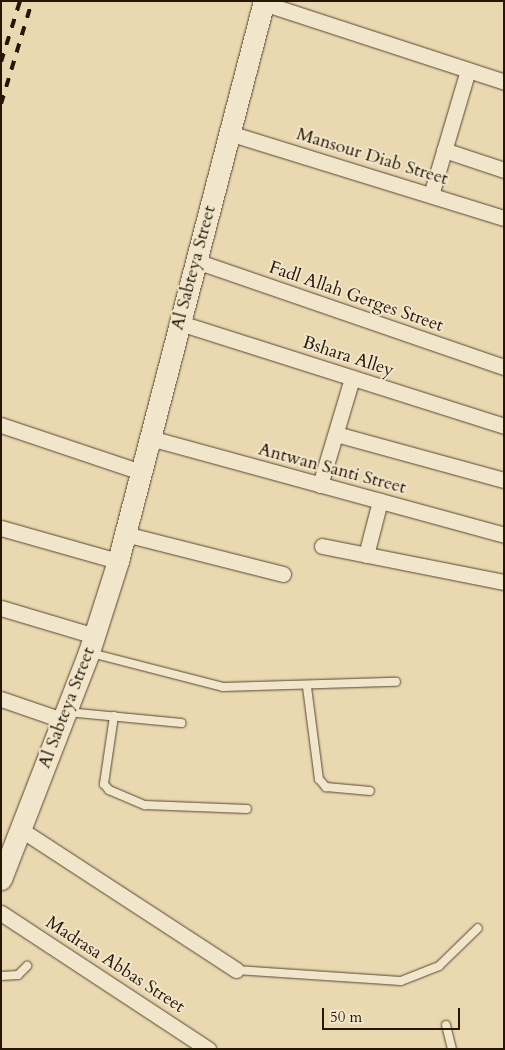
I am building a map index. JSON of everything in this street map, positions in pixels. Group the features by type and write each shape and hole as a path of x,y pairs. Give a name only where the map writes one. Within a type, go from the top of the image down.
{"street":[{"path":"263,2 504,82"},
{"name":"Al Sabteya Street","path":"1,879 92,644 118,561 263,2"},
{"path":"431,195 468,70"},
{"name":"Mansour Diab Street","path":"230,133 504,218"},
{"path":"444,150 504,170"},
{"name":"Fadl Allah Gerges Street","path":"196,261 504,368"},
{"name":"Bshara Alley","path":"180,323 504,426"},
{"path":"320,485 352,378"},
{"path":"1,425 141,472"},
{"path":"336,434 504,480"},
{"name":"Antwan Santi Street","path":"150,438 504,535"},
{"path":"366,555 380,501"},
{"path":"1,528 118,561"},
{"path":"125,534 283,574"},
{"path":"322,546 504,582"},
{"path":"1,608 92,644"},
{"path":"1,699 63,716"},
{"path":"20,829 236,970"},
{"name":"Madrasa Abbas Street","path":"1,912 208,1049"}],"lane":[{"path":"92,644 223,687 307,687 396,682"},
{"path":"307,687 319,779 326,787 370,791"},
{"path":"63,716 114,716 181,723"},
{"path":"114,716 104,784 109,790 145,805 247,809"},
{"path":"236,970 402,981 439,966 478,928"},
{"path":"1,976 18,975 27,966"},
{"path":"446,1025 452,1049"}],"railway":[{"path":"1,62 20,1"},
{"path":"1,104 32,1"}]}
